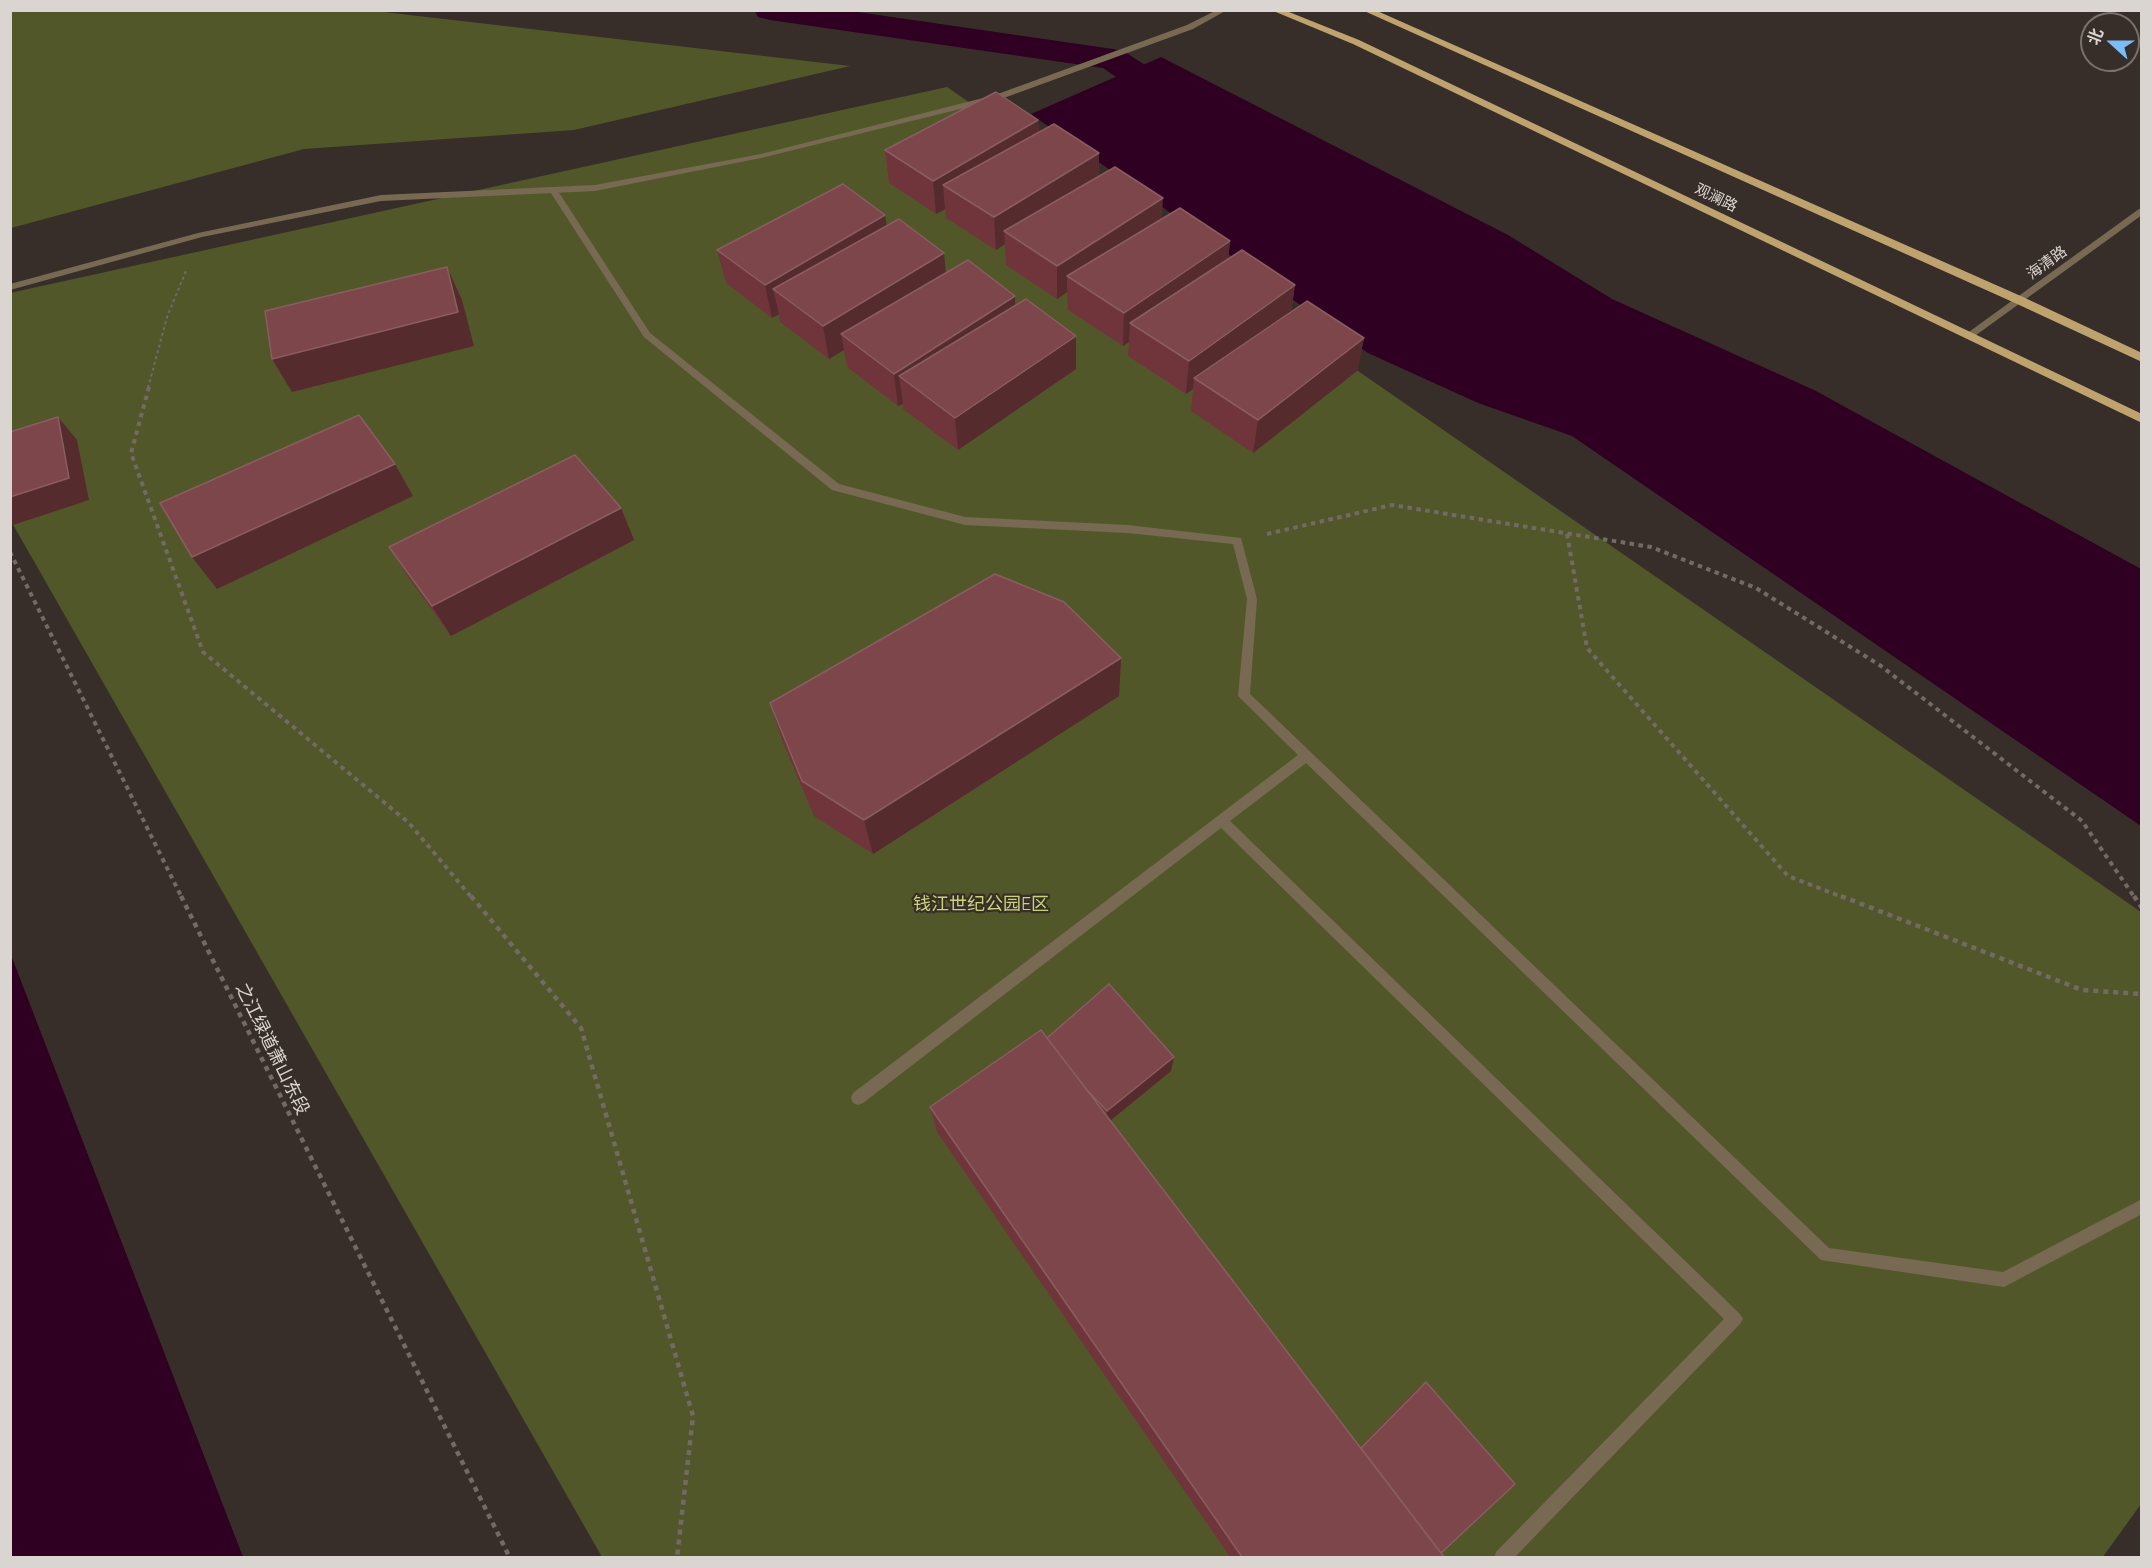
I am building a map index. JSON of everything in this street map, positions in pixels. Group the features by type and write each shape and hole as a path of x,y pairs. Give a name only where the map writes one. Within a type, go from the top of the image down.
{"main road":[{"name":"观澜路","path":"1275,10 1356,42 2142,419"},
{"name":"观澜路","path":"1366,10 2019,300 2142,358"}],"street":[{"path":"10,287 201,235 381,198 595,188 761,156 998,97 1190,27 1224,10"},
{"path":"553,190 647,335 836,487 965,521 1128,529 1237,541 1252,599 1244,696 1826,1255 2004,1280 2142,1206"},
{"name":"海清路","path":"1969,336 2142,211"},
{"path":"858,1098 1306,756"},
{"path":"1221,820 1735,1319 1502,1557"}],"path":[{"path":"201,235 167,317 131,453 203,652 409,823 581,1028 693,1416 677,1557"},
{"path":"1237,541 1392,506 1651,547 1756,588 1881,666 2082,821 2142,908"},
{"path":"1567,534 1587,648 1788,876 2082,990 2142,994"},
{"name":"之江绿道萧山东段","path":"10,552 510,1557"}],"green space":[{"path":"11,10 375,11 850,66 574,130 304,149 11,228"},
{"name":"钱江世纪公园E区","path":"947,87 2141,912 2141,1504 2102,1558 602,1557 11,521 10,293"}],"shaded area":[{"path":"1161,57 1508,235 1612,299 1814,390 2141,569 2141,826 1572,436 1478,403 1368,353 1031,114"},
{"path":"11,955 243,1557 11,1557"}],"building":[{"path":"996,92 1038,120 933,181 885,150"},
{"path":"1054,124 1099,153 994,217 943,185"},
{"path":"1115,167 1163,198 1057,266 1004,231"},
{"path":"843,184 885,215 765,285 717,250"},
{"path":"1180,208 1230,241 1124,313 1067,276"},
{"path":"899,219 944,253 823,326 773,289"},
{"path":"1242,250 1295,285 1189,361 1130,323"},
{"path":"968,260 1015,296 894,374 841,334"},
{"path":"447,267 458,312 272,359 265,311"},
{"path":"1026,299 1076,336 955,418 899,376"},
{"path":"1307,301 1364,338 1258,420 1194,378"},
{"path":"359,415 395,464 192,557 160,503"},
{"path":"58,417 69,478 10,497 10,432"},
{"path":"575,455 621,508 432,606 389,547"},
{"path":"995,574 1064,602 1121,658 864,820 802,781 770,703"},
{"path":"1109,984 1174,1057 1107,1111 1087,1090 1047,1038"},
{"path":"1041,1030 1444,1557 1242,1557 930,1107"},
{"path":"1426,1382 1515,1484 1441,1553 1361,1448"}],"waterway":[{"path":"770,10 1113,59 1192,112"}]}
